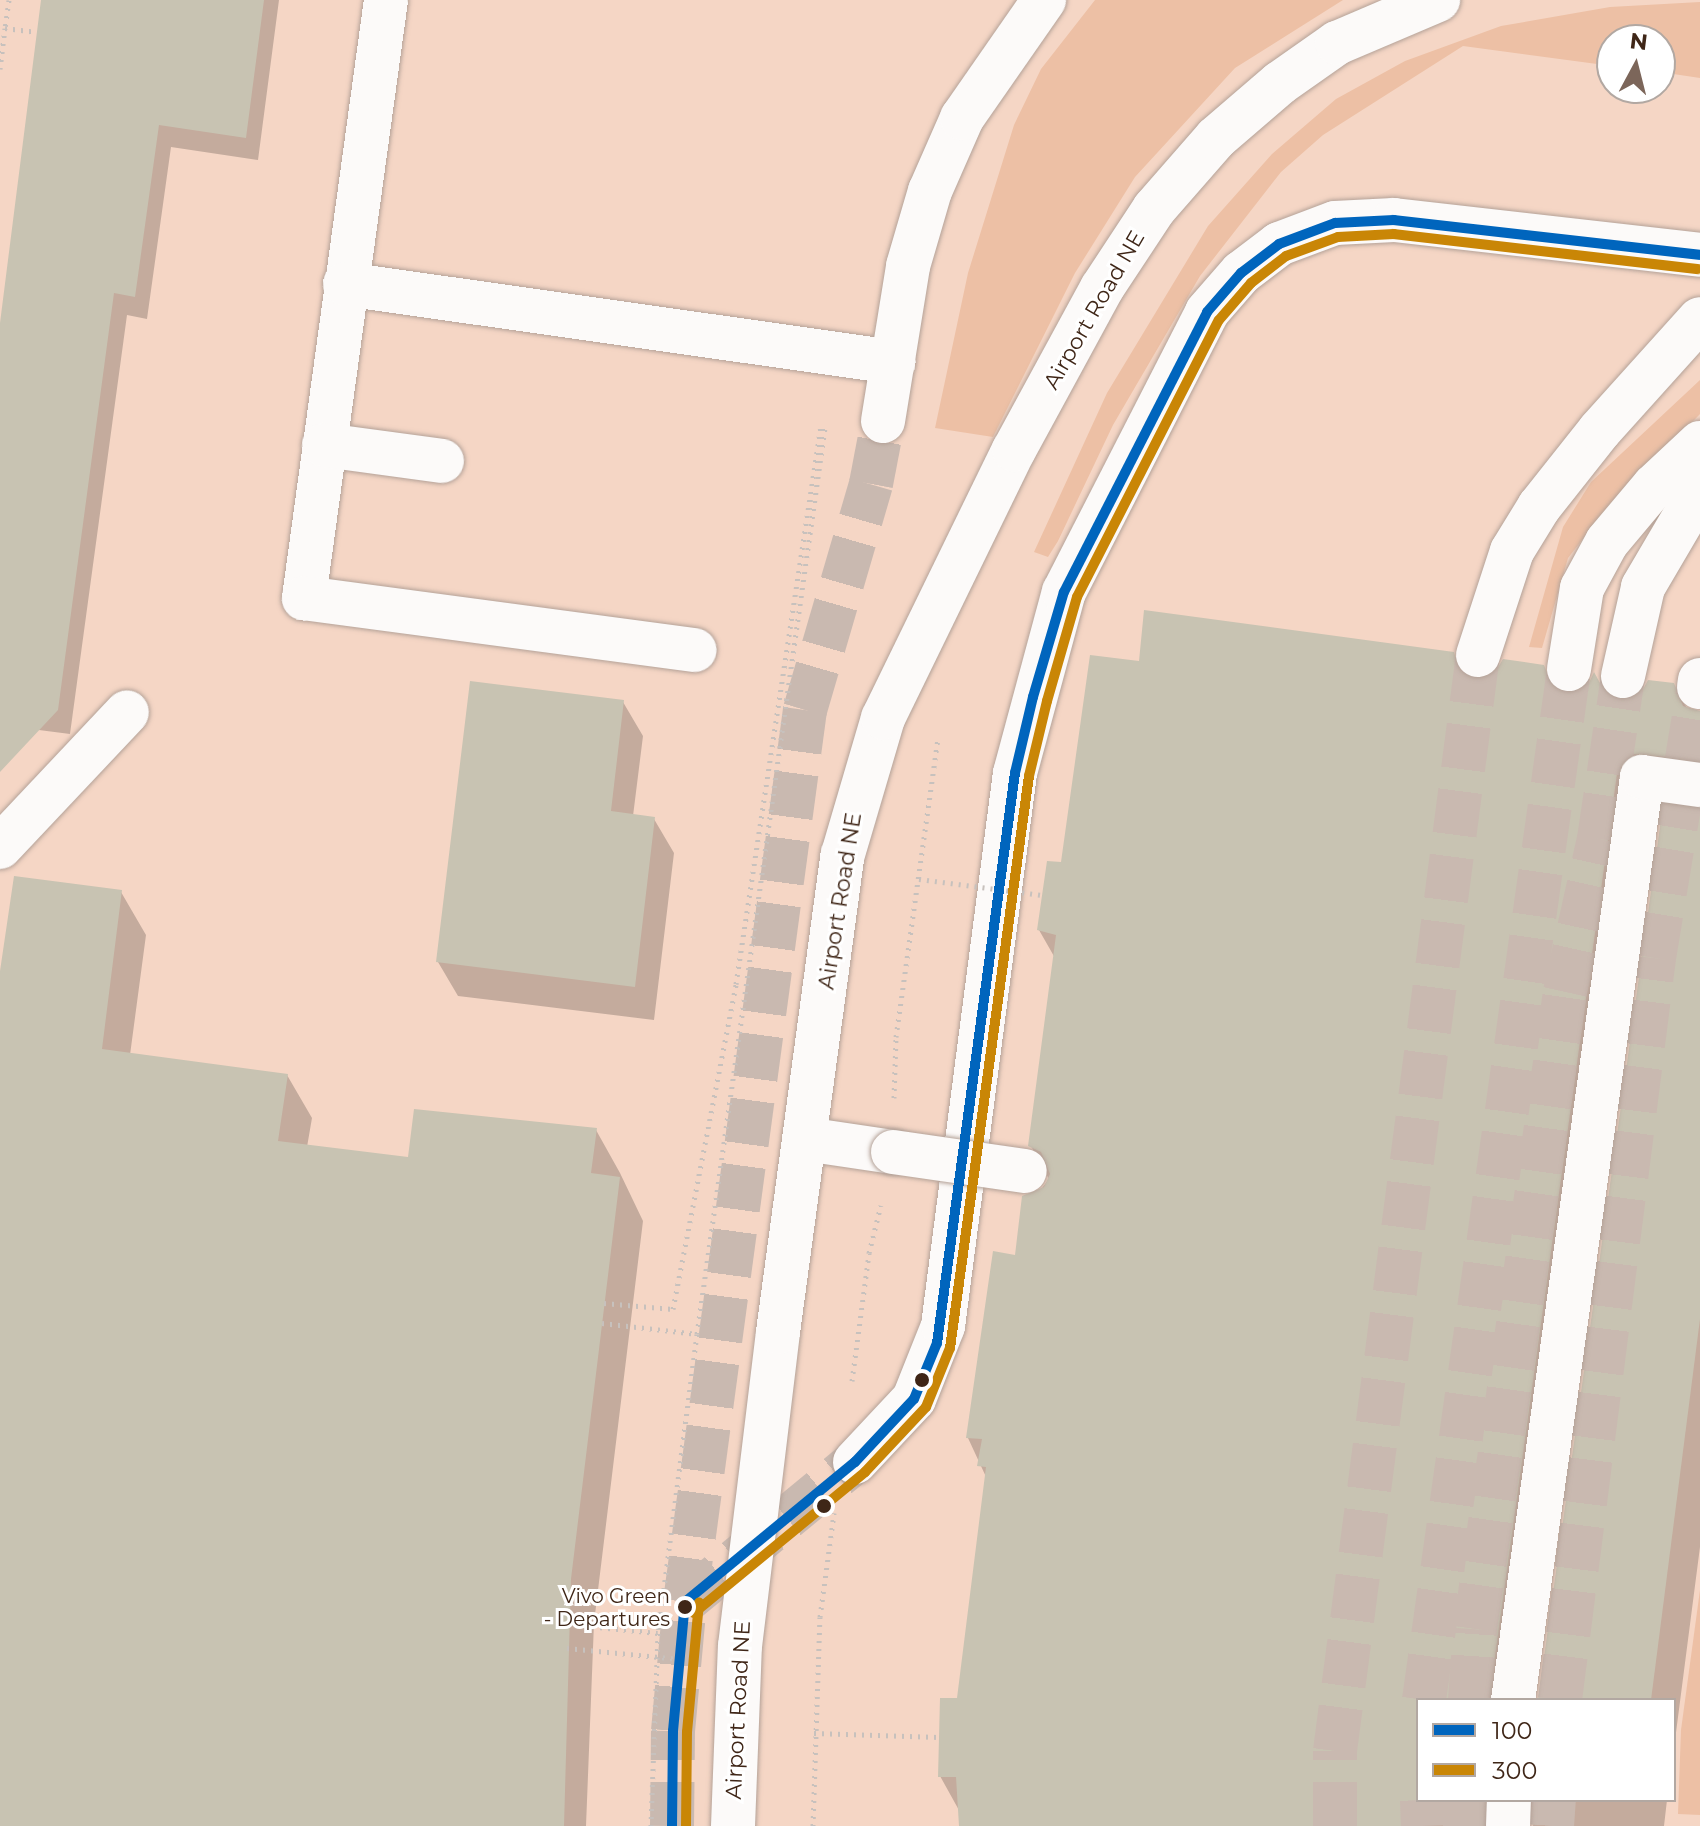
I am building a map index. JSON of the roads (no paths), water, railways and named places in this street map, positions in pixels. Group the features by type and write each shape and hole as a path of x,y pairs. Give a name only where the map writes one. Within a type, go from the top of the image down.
{"main road":[{"path":"386,0 304,598 695,650"},
{"name":"Airport Road NE","path":"733,1826 740,1646 843,854 883,718 1014,450 1102,288 1154,209 1216,138 1269,92 1337,43 1438,0"},
{"path":"883,421 908,266 930,191 962,118 1031,9"},
{"path":"855,1462 914,1399 943,1326 1015,773 1064,592 1207,312 1241,273 1279,244 1335,223 1394,220 1700,255"},
{"path":"345,284 893,362"},
{"path":"1478,655 1512,551 1539,507 1600,430 1700,319"},
{"path":"1569,669 1582,588 1607,542 1654,486 1700,443"},
{"path":"324,445 442,461"},
{"path":"1623,676 1643,587 1700,490"},
{"path":"0,847 127,712"},
{"path":"1513,1698 1642,777 1700,785"},
{"path":"805,1139 1025,1171"},
{"path":"1508,1826 1509,1802"}],"tunnel":[{"path":"672,1826 673,1731 685,1602 805,710 871,484 883,421"},
{"path":"1335,1826 1335,1751 1478,655"},
{"path":"1424,1698 1569,669"},
{"path":"1470,1698 1475,1629 1565,992 1599,839 1623,676"},
{"path":"1560,1698 1654,958 1699,687"},
{"path":"685,1602 855,1462"},
{"path":"1422,1802 1423,1826"},
{"path":"1465,1802 1465,1826"},
{"path":"1552,1826 1554,1802"}],"place":[{"name":"Vivo Green - Departures","path":"685,1607"}]}
